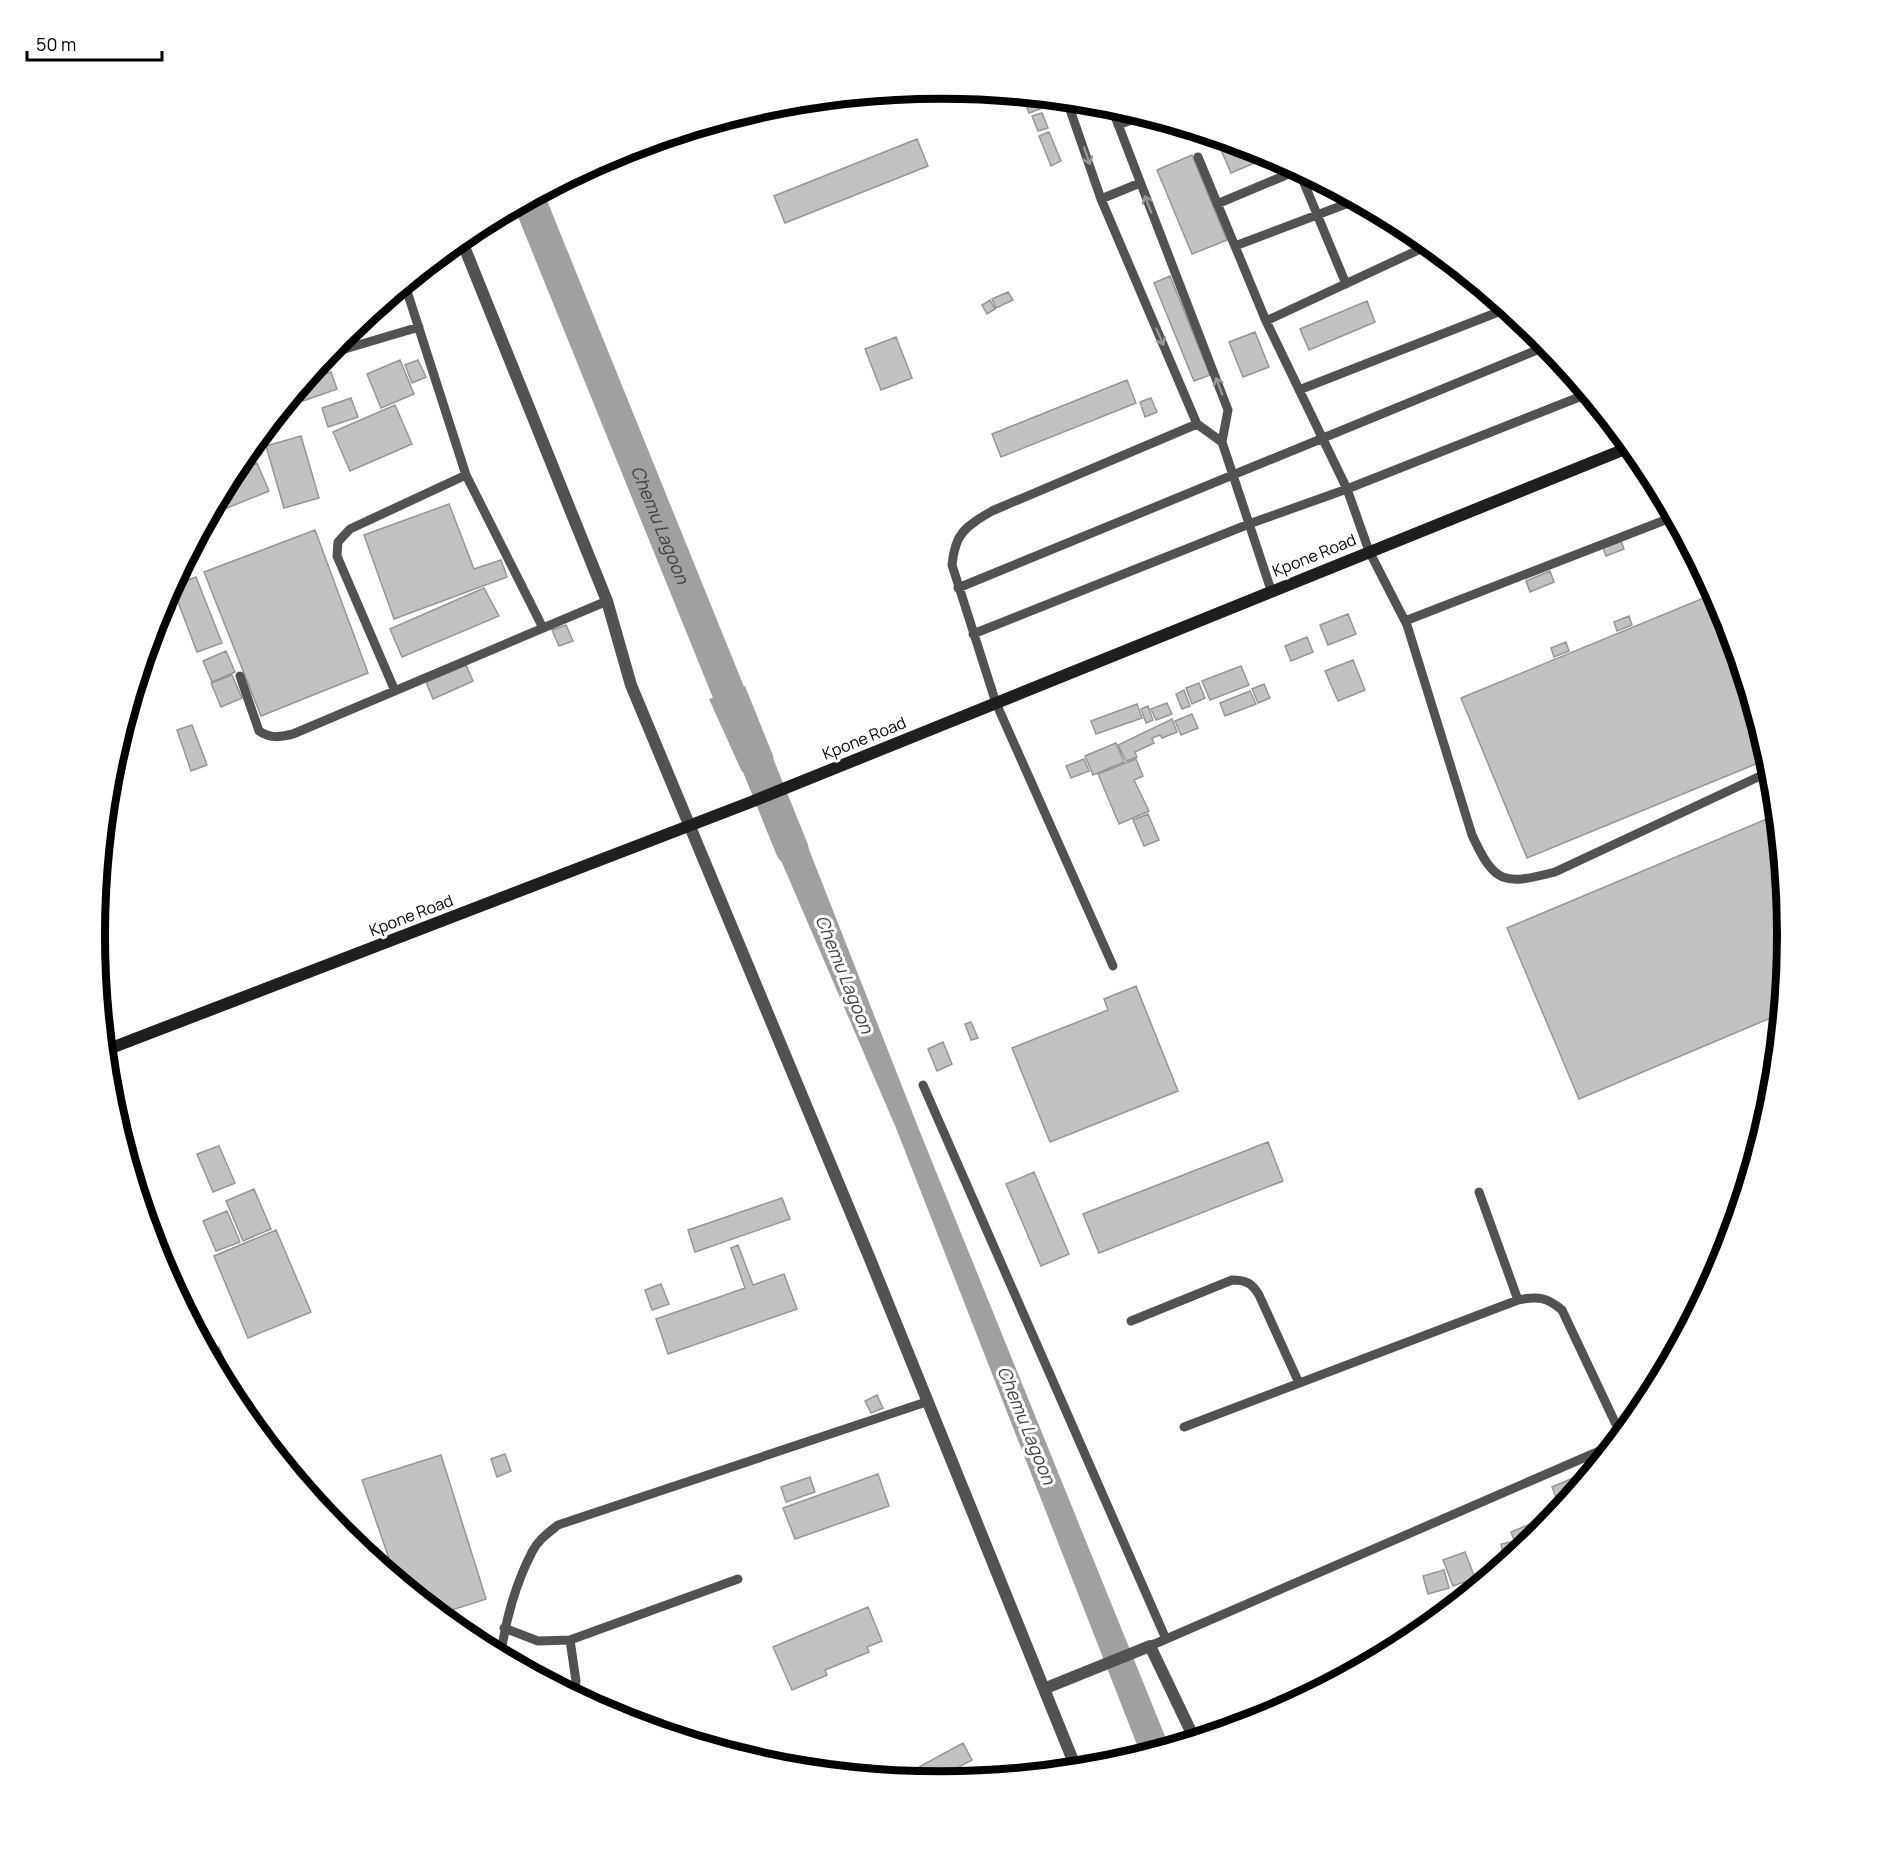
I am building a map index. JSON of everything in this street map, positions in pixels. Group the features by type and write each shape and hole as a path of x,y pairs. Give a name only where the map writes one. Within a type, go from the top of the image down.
{"main road":[{"name":"Kpone Road","path":"113,1047 751,802 1271,590 1621,450"}],"street":[{"path":"465,249 607,601 631,685 929,1401 1073,1760"},
{"path":"1046,1688 1150,1646 1191,1733"}],"lane":[{"path":"1070,109 1101,198 1197,424 1222,442"},
{"path":"1115,118 1228,410 1222,442 1271,590"},
{"path":"1118,125 1129,121"},
{"path":"1198,157 1266,321 1347,489 1369,551 1405,621 1472,835 1484,861 1503,878 1518,881 1555,872 1762,775"},
{"path":"1217,204 1288,175"},
{"path":"1303,181 1346,284"},
{"path":"1101,198 1140,183"},
{"path":"1235,246 1346,204"},
{"path":"1266,321 1419,250"},
{"path":"407,292 466,476 543,628"},
{"path":"1299,390 1498,312"},
{"path":"345,350 419,327"},
{"path":"958,588 1538,350"},
{"path":"973,634 1249,524 1347,489 1580,397"},
{"path":"1113,966 996,703 958,588 952,565 954,544 968,525 992,511 1197,424"},
{"path":"395,691 337,556 338,542 350,529 370,518 466,476"},
{"path":"1405,621 1666,520"},
{"path":"240,676 260,730 266,736 278,738 293,734 607,601"},
{"path":"924,1085 1166,1639"},
{"path":"1479,1192 1518,1300"},
{"path":"1131,1321 1232,1280 1244,1280 1253,1285 1259,1295 1299,1383"},
{"path":"1184,1427 1518,1300 1536,1296 1551,1300 1562,1310 1617,1426"},
{"path":"502,1646 504,1628 532,1551 544,1536 558,1525 929,1401"},
{"path":"1150,1646 1598,1452"},
{"path":"504,1628 538,1641 570,1640 738,1579"},
{"path":"570,1640 575,1687"}],"water":[{"path":"745,686 774,758 742,772 709,699"},
{"path":"790,801 920,1132 1167,1740 1138,1747 896,1128 761,814"}],"building":[{"path":"1026,104 1039,105 1040,109 1029,113"},
{"path":"1042,113 1048,128 1038,131 1032,116"},
{"path":"1049,132 1061,161 1051,166 1039,136"},
{"path":"917,139 928,166 785,223 774,196"},
{"path":"1220,147 1258,162 1231,173"},
{"path":"1192,155 1227,240 1192,254 1157,170"},
{"path":"1170,276 1210,375 1194,381 1154,283"},
{"path":"1008,292 1013,300 996,308 992,299"},
{"path":"990,300 995,309 987,314 982,305"},
{"path":"1367,301 1375,322 1309,350 1300,329"},
{"path":"1255,332 1269,367 1243,377 1229,342"},
{"path":"896,337 912,378 881,390 865,349"},
{"path":"400,360 414,394 381,408 367,374"},
{"path":"418,360 426,377 412,383 405,365"},
{"path":"331,372 337,389 303,401 302,397 319,376"},
{"path":"1127,380 1136,403 1001,457 992,434"},
{"path":"351,398 358,417 328,427 322,408"},
{"path":"1151,398 1157,412 1145,417 1140,402"},
{"path":"395,405 412,444 350,471 333,432"},
{"path":"301,436 319,498 284,508 266,446"},
{"path":"257,463 269,491 221,510 246,471"},
{"path":"449,504 474,569 501,560 507,577 394,619 364,535"},
{"path":"315,530 368,673 261,716 204,572"},
{"path":"1621,541 1624,549 1606,556 1603,548"},
{"path":"1550,571 1554,582 1530,592 1526,581"},
{"path":"196,577 222,643 197,652 177,598 184,582"},
{"path":"484,588 499,616 402,657 390,629"},
{"path":"1705,597 1733,666 1759,763 1527,858 1461,698"},
{"path":"1348,614 1356,634 1328,645 1320,625"},
{"path":"1629,616 1632,625 1617,631 1614,622"},
{"path":"566,625 573,641 559,646 552,630"},
{"path":"1307,637 1313,652 1291,661 1285,646"},
{"path":"1566,642 1569,651 1554,657 1551,648"},
{"path":"226,651 235,672 212,682 203,661"},
{"path":"1353,660 1365,690 1338,701 1325,671"},
{"path":"466,665 473,681 433,699 426,682"},
{"path":"1241,666 1249,685 1210,700 1202,681"},
{"path":"232,675 242,698 221,707 211,683"},
{"path":"1199,683 1205,698 1192,704 1186,688"},
{"path":"1264,684 1270,698 1258,703 1252,689"},
{"path":"1184,690 1190,706 1182,709 1176,694"},
{"path":"1250,691 1256,704 1225,716 1220,703"},
{"path":"1167,703 1172,714 1156,720 1151,709"},
{"path":"1137,704 1142,718 1096,734 1091,721"},
{"path":"1148,706 1153,720 1146,723 1141,709"},
{"path":"1192,714 1198,728 1181,735 1175,721"},
{"path":"1172,719 1177,732 1162,738 1160,735 1152,738 1154,743 1135,752 1137,757 1126,761 1118,745"},
{"path":"192,725 207,765 191,771 177,730"},
{"path":"1116,743 1124,762 1093,775 1085,756"},
{"path":"1084,759 1089,771 1071,778 1066,766"},
{"path":"1136,759 1143,776 1134,780 1149,811 1119,824 1098,774"},
{"path":"1148,814 1159,840 1144,846 1133,820"},
{"path":"1769,818 1775,880 1777,935 1772,1017 1579,1099 1507,928"},
{"path":"1136,986 1178,1091 1050,1142 1012,1048 1108,1010 1104,999"},
{"path":"971,1022 978,1038 971,1040 965,1024"},
{"path":"943,1042 952,1064 937,1071 928,1049"},
{"path":"1268,1142 1283,1181 1099,1253 1083,1214"},
{"path":"219,1146 235,1183 213,1192 197,1154"},
{"path":"1034,1172 1069,1254 1041,1266 1006,1184"},
{"path":"254,1189 271,1229 243,1241 226,1201"},
{"path":"782,1198 790,1219 695,1252 688,1230"},
{"path":"227,1211 240,1242 216,1251 203,1221"},
{"path":"276,1230 311,1312 248,1338 214,1256"},
{"path":"738,1245 753,1285 784,1274 797,1309 668,1354 656,1319 745,1288 731,1248"},
{"path":"661,1284 669,1304 652,1310 645,1290"},
{"path":"219,1347 229,1371 229,1371 215,1349"},
{"path":"877,1395 883,1408 871,1413 865,1401"},
{"path":"505,1454 511,1471 497,1477 491,1459"},
{"path":"441,1455 486,1599 450,1611 391,1565 362,1480"},
{"path":"878,1474 889,1506 795,1539 783,1508"},
{"path":"1578,1476 1557,1500 1552,1487"},
{"path":"810,1477 815,1492 786,1502 781,1487"},
{"path":"1535,1522 1515,1542 1511,1532"},
{"path":"1511,1542 1512,1545 1503,1553 1501,1544"},
{"path":"1465,1552 1475,1578 1453,1586 1443,1560"},
{"path":"1444,1570 1449,1588 1428,1594 1423,1576"},
{"path":"868,1607 882,1641 867,1647 869,1652 825,1670 827,1675 792,1690 773,1647"},
{"path":"963,1743 972,1760 952,1771 918,1770 917,1768"}],"waterway":[{"name":"Chemu Lagoon","path":"532,206 792,849"}]}
